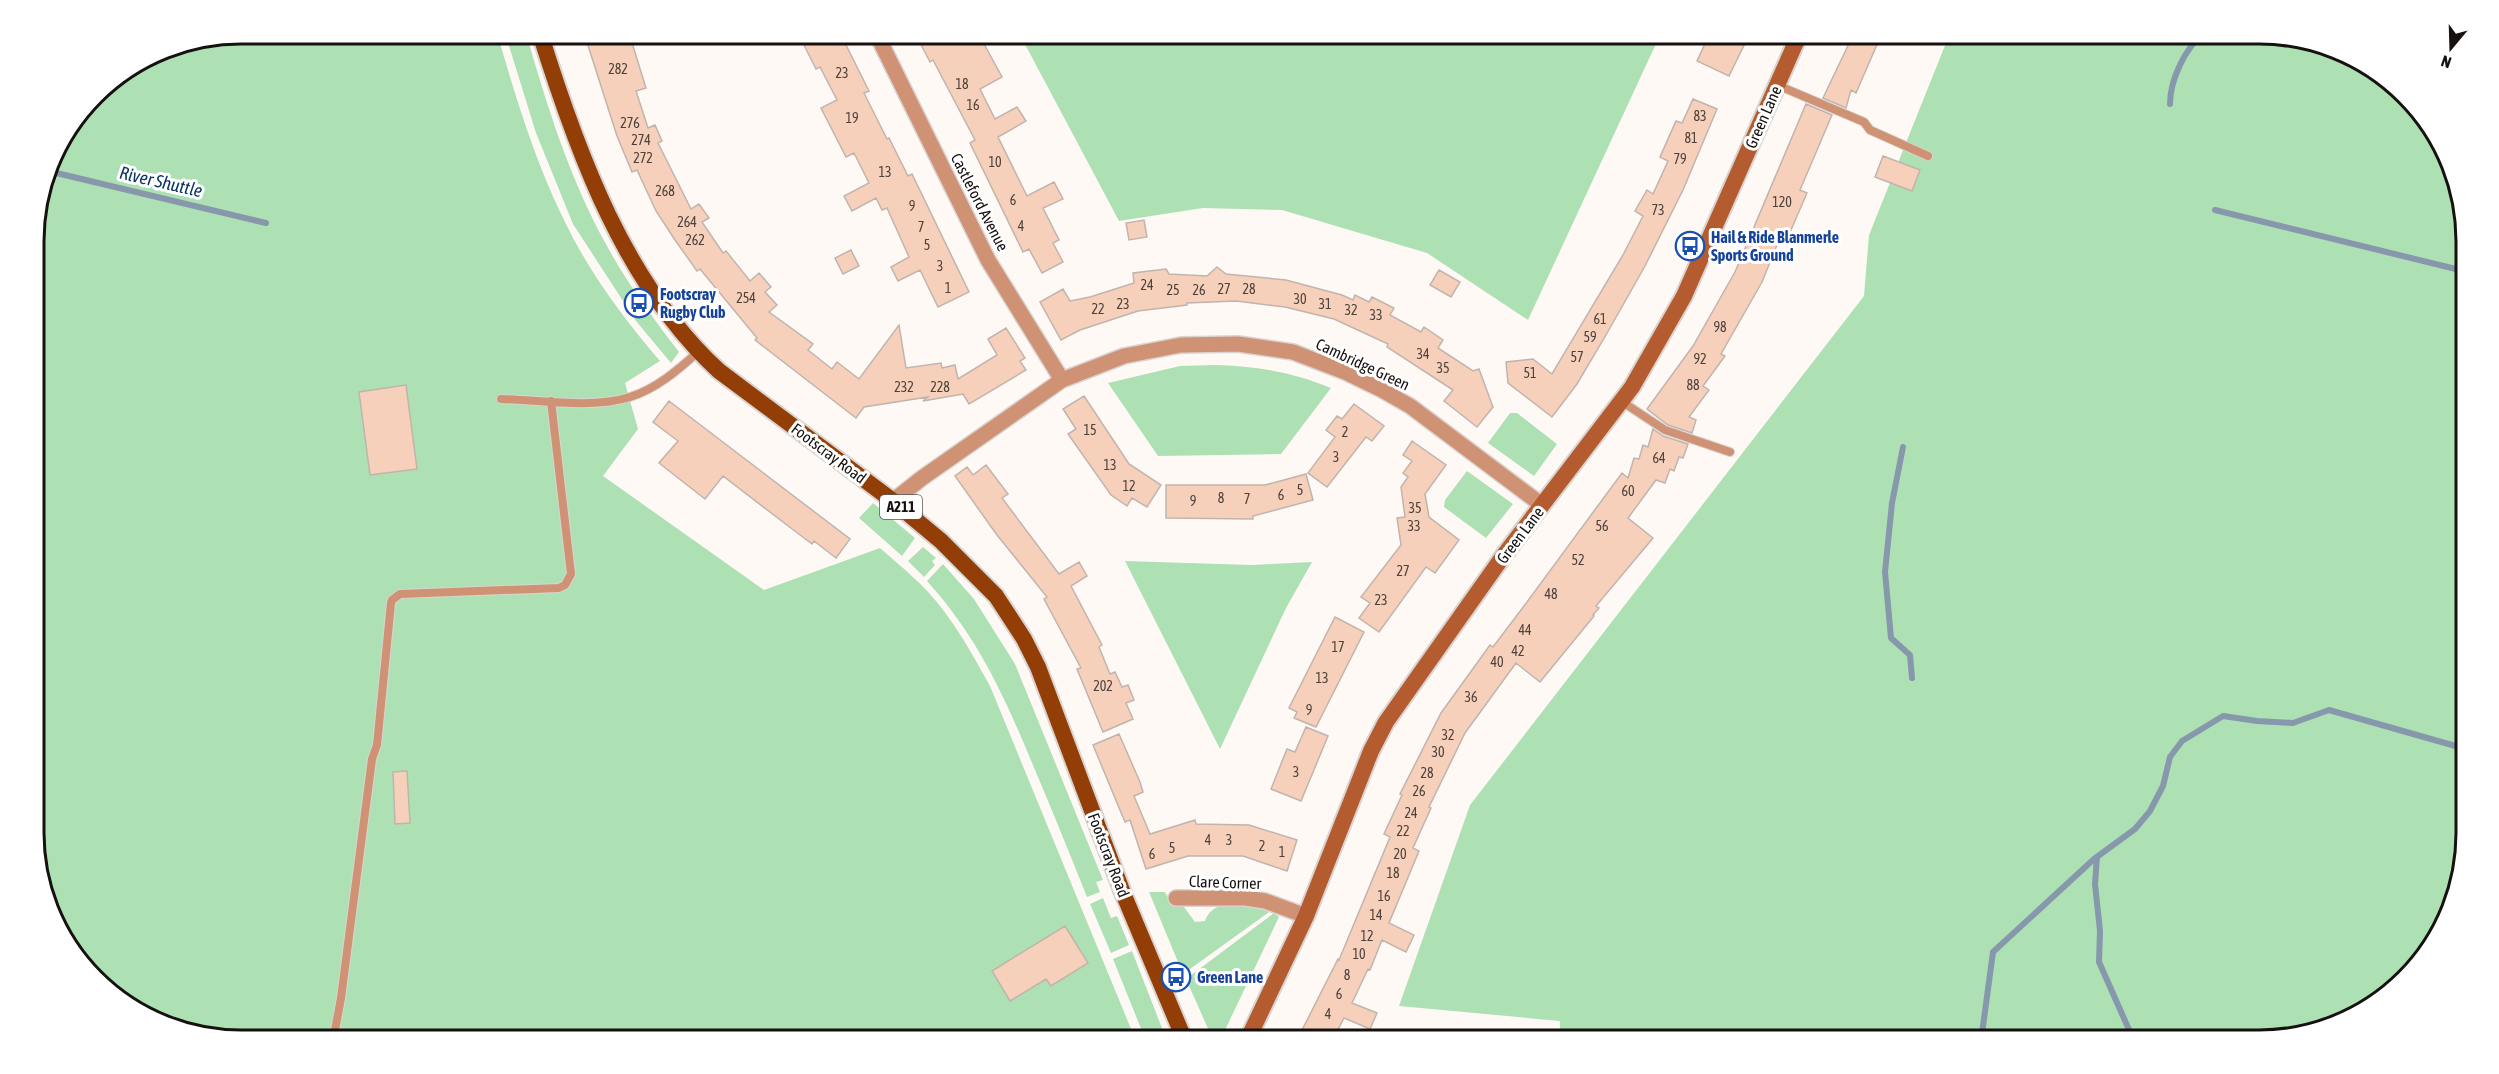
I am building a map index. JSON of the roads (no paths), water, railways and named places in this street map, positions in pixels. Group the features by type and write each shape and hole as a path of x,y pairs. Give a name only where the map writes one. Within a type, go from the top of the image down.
{"main road":[{"name":"Footscray Road","path":"543,44 588,171 614,225 670,318 698,352 719,371 894,501 941,541 996,596 1024,639 1044,680 1123,893 1180,1030"},
{"name":"Green Lane","path":"1252,1030 1306,916 1371,751 1386,722 1469,603 1632,387 1684,296 1795,44"}],"street":[{"name":"Castleford Avenue","path":"881,44 988,260 1062,380"},
{"name":"Cambridge Green","path":"894,501 922,478 1062,380 1124,356 1181,345 1239,344 1293,352 1345,372 1410,406 1542,505"},
{"name":"Clare Corner","path":"1176,898 1246,898 1265,901 1306,916"}],"lane":[{"path":"1777,85 1864,122 1870,130 1928,156"},
{"path":"501,399 592,402 629,398 676,373 698,352"},
{"path":"335,1030 372,759 377,745 390,603 400,594 559,588 565,585 571,574 551,401"},
{"path":"1622,401 1665,430 1730,452"}],"waterway":[{"path":"2170,104 2176,75 2193,44"},
{"name":"River Shuttle","path":"56,173 266,223"},
{"path":"2215,210 2456,269"},
{"path":"1903,447 1892,503 1885,572 1891,638 1910,655 1912,678"},
{"path":"1982,1030 1993,952 2094,859 2135,829 2150,811 2163,786 2170,757 2182,741 2223,716 2293,723 2329,710 2456,746"},
{"path":"2097,857 2095,884 2100,931 2099,962 2129,1030"}],"place":[{"name":"Hail & Ride Blanmerle Sports Ground","path":"1690,246"},
{"name":"Footscray Rugby Club","path":"639,303"},
{"name":"Green Lane","path":"1176,977"}]}
